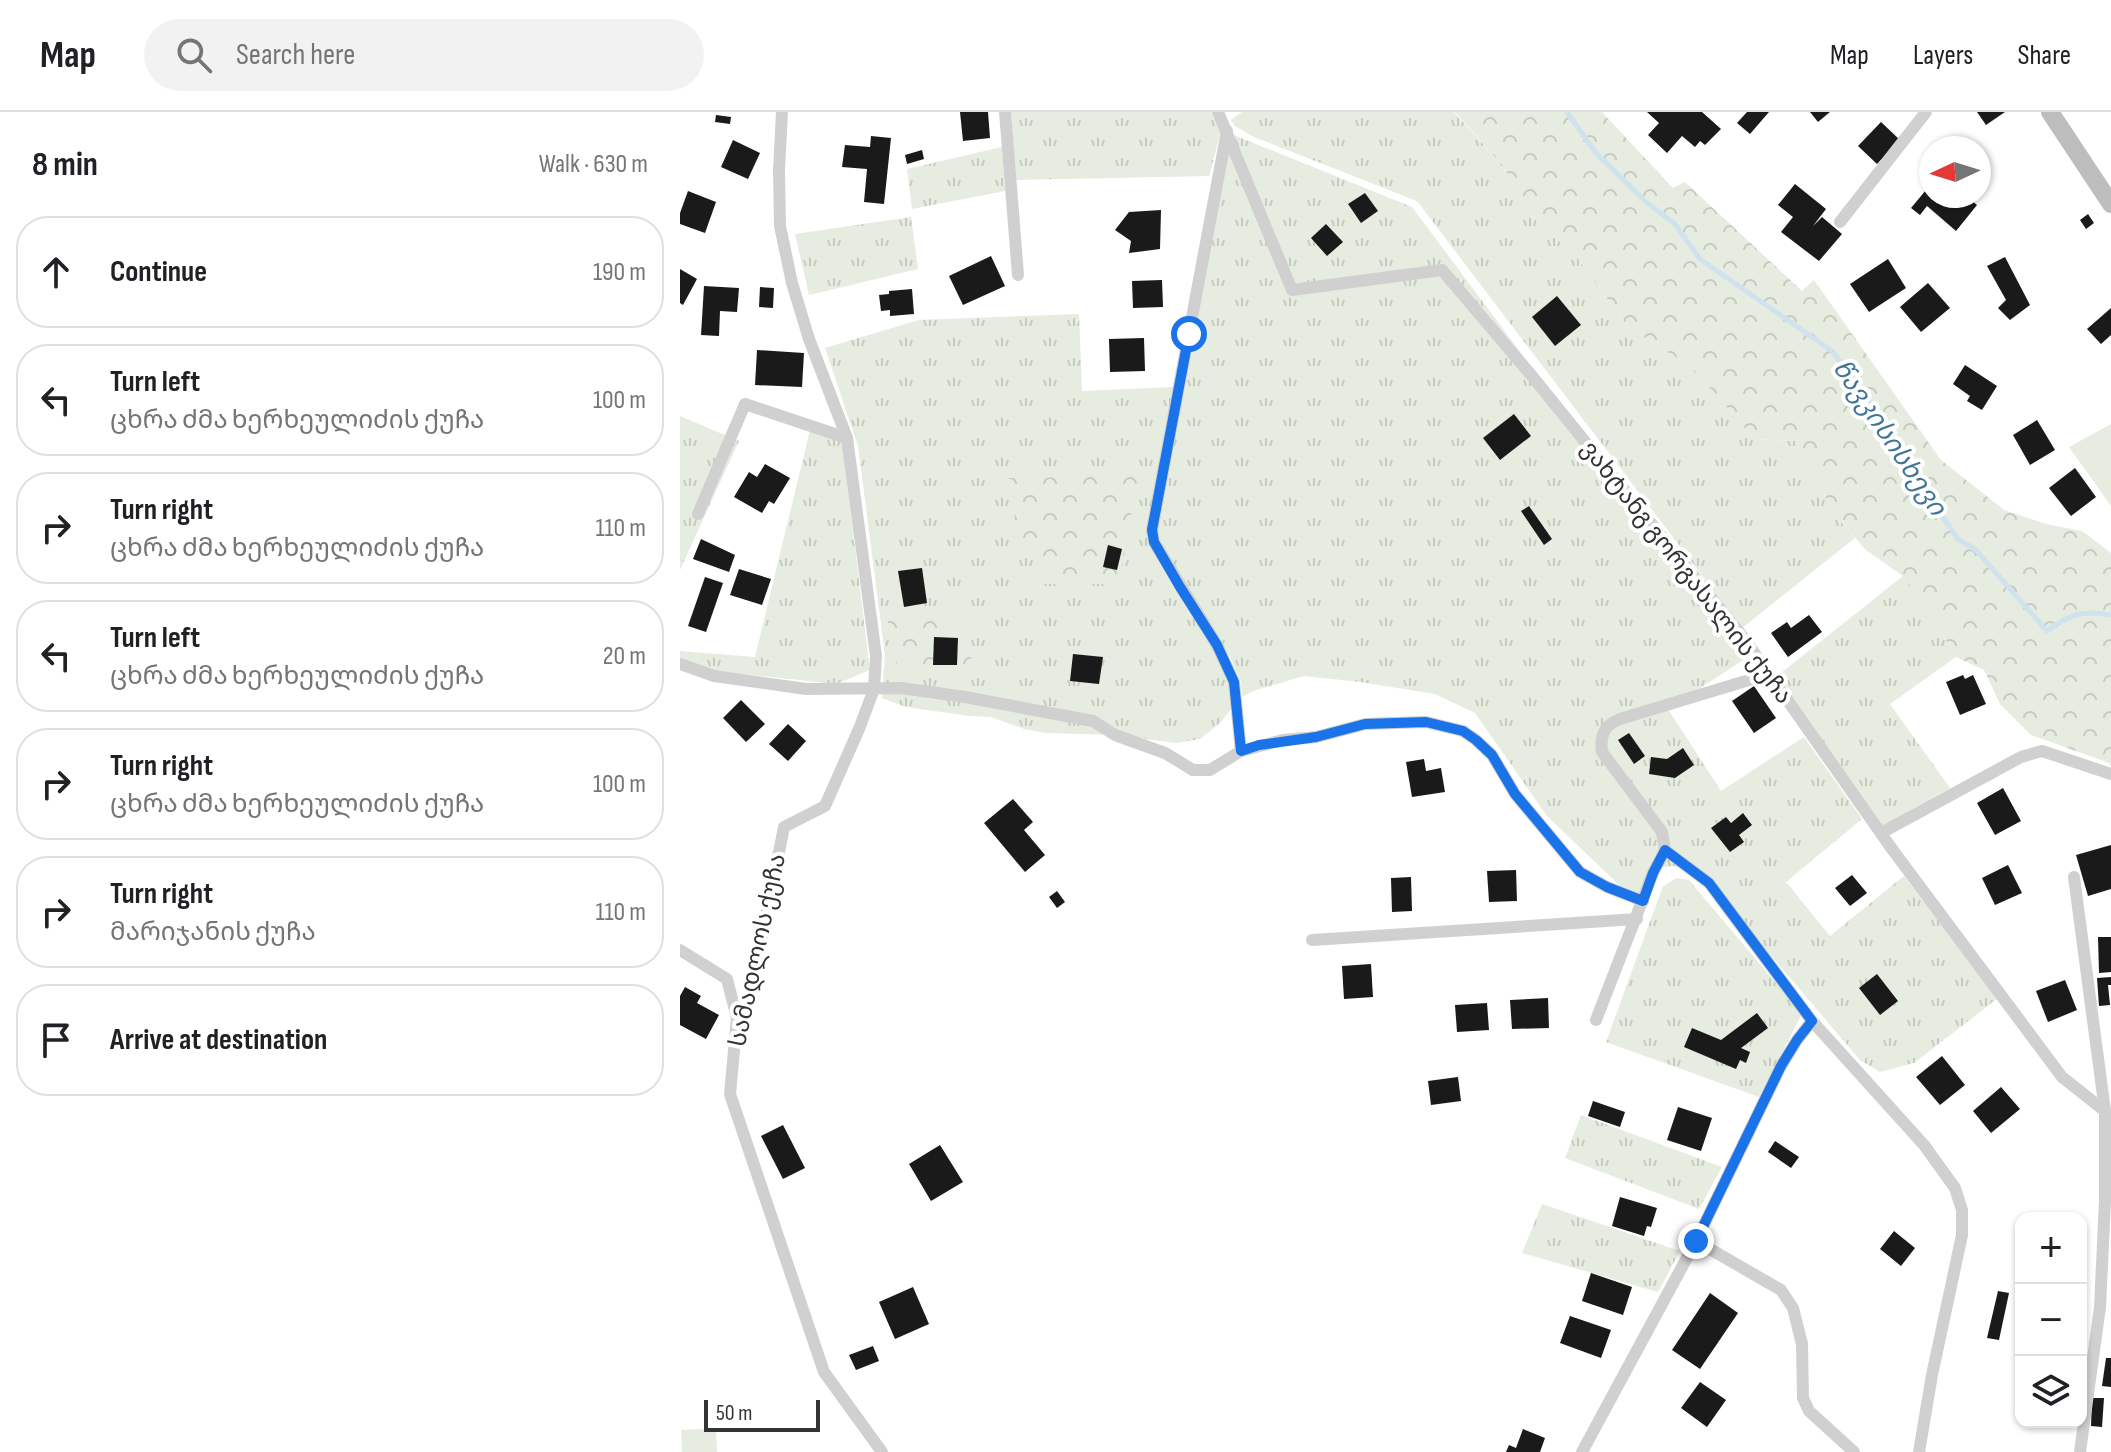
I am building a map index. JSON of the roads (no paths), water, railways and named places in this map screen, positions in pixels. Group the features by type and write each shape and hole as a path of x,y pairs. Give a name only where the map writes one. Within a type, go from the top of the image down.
{"main road":[{"path":"2050,112 2111,204"}],"street":[{"path":"782,112 780,226 792,283 809,339 847,438 876,656 874,689"},
{"path":"1005,112 1018,275"},
{"path":"1218,112 1227,131 1152,530 1154,542 1217,645 1234,682 1241,751"},
{"path":"1840,222 1926,112"},
{"name":"ვახტანგ გორგასალის ქუჩა","path":"1227,131 1292,290 1442,270 1743,637 1881,833 2062,1077 2105,1111"},
{"path":"698,514 745,404 847,438"},
{"path":"680,664 714,676 806,689 901,688 1093,721 1115,735 1165,753 1193,770 1210,770 1241,751 1259,745 1316,737 1365,724 1426,722 1463,731 1492,755 1515,794 1580,872 1643,901"},
{"path":"1596,1020 1653,873 1665,850 1662,832 1602,752 1603,730 1611,722 1769,674"},
{"name":"სამადლოს ქუჩა","path":"874,689 825,806 784,827 754,977 749,997 737,1018 730,1094 824,1372 882,1452"},
{"path":"1881,833 2021,757 2042,751 2111,774"},
{"path":"1665,850 1709,883 1812,1021 1924,1145 1955,1188 1962,1210 1962,1235 1919,1452"},
{"path":"2074,877 2105,1111 2106,1308 2080,1452"},
{"path":"1312,940 1637,919"},
{"path":"680,950 727,979 737,1018"},
{"path":"1582,1452 1696,1241 1781,1066 1812,1021"},
{"path":"1696,1241 1781,1290 1793,1308 1802,1344 1803,1398 1809,1411 1854,1452"}],"waterway":[{"name":"წავკისისხევი","path":"1567,112 1596,153 1645,201 1675,224 1700,259 1832,351 1866,396 1887,436 1958,539 1976,550 2047,631 2077,615 2111,615"}]}
